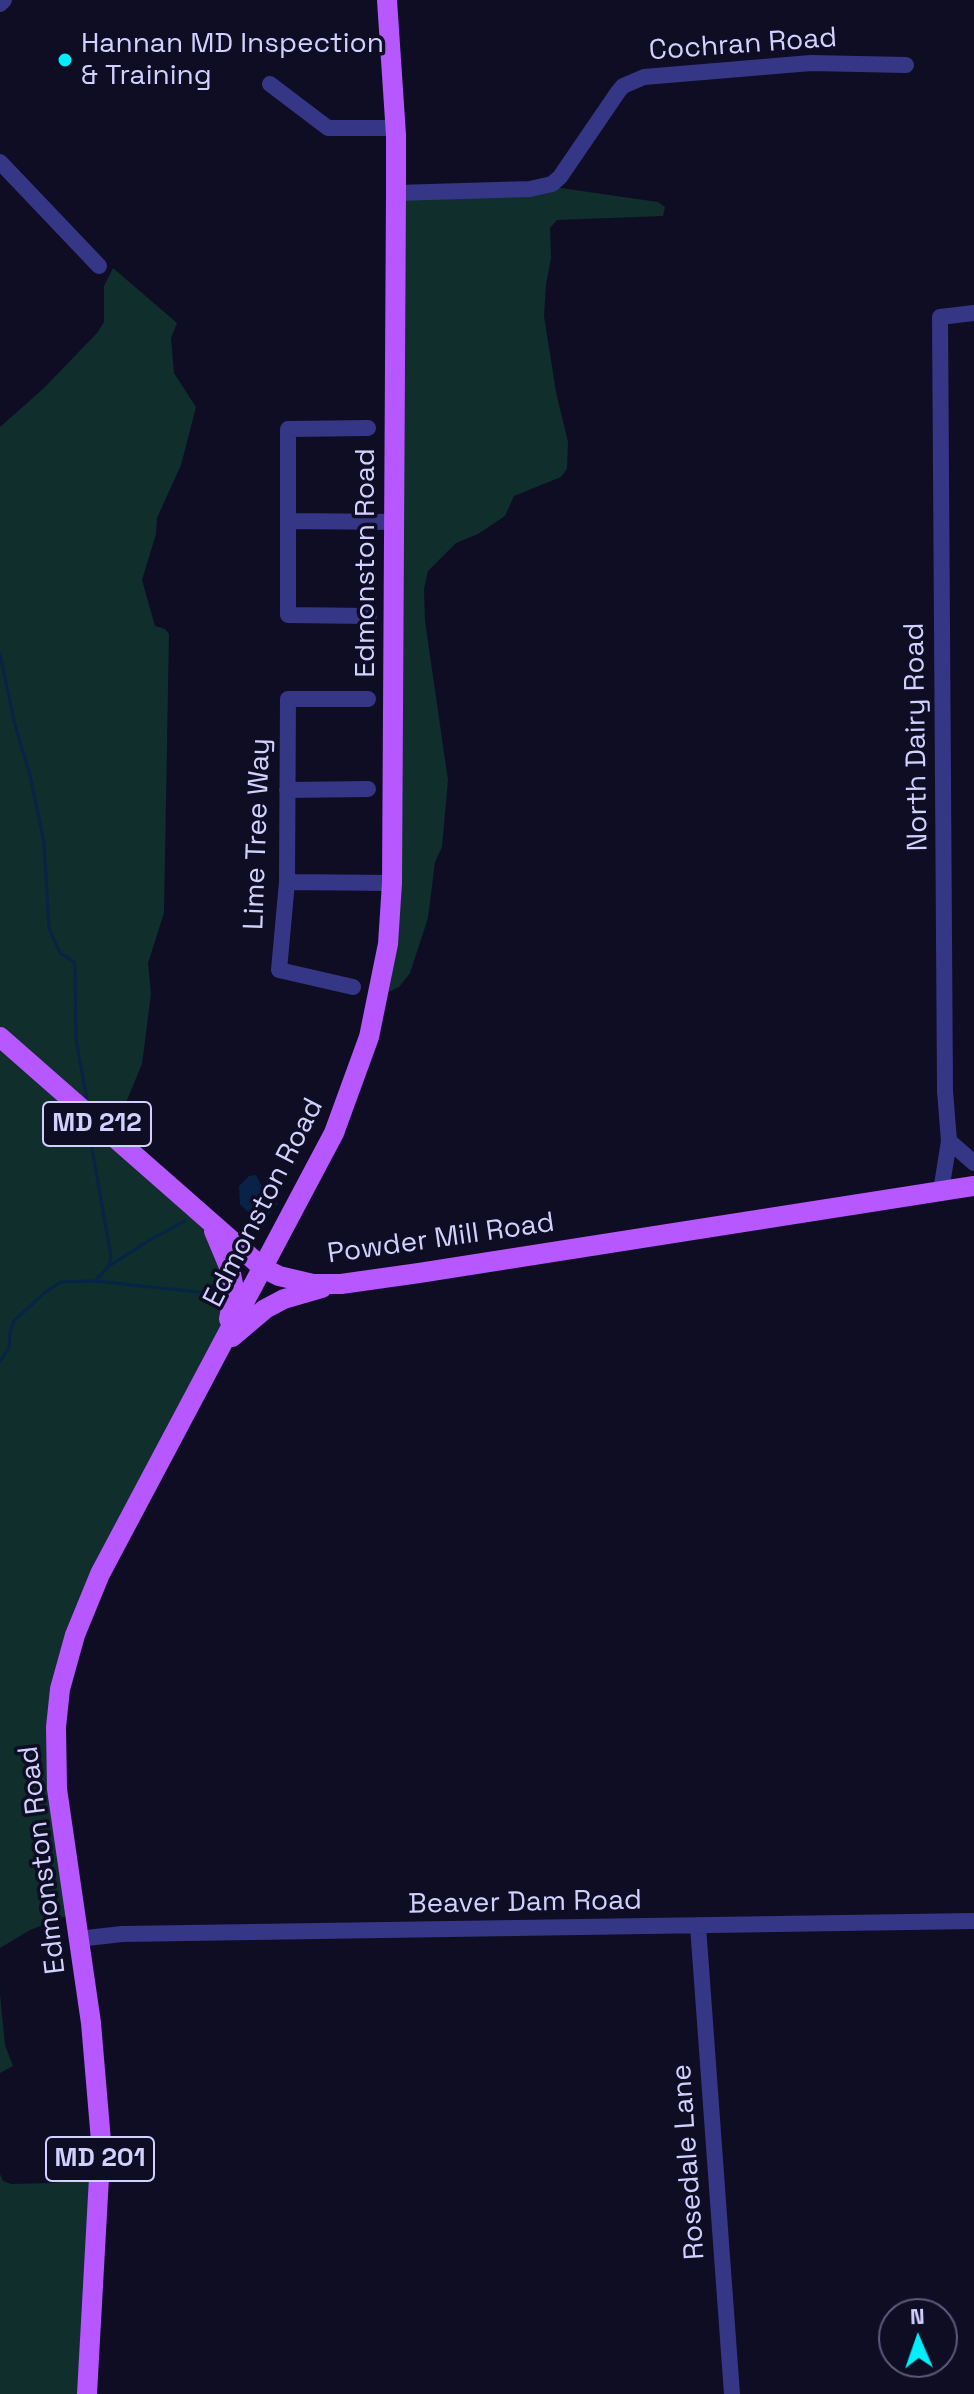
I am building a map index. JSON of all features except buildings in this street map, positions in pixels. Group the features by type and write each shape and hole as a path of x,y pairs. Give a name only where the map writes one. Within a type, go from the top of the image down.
{"main road":[{"name":"Edmonston Road","path":"87,2394 101,2141 91,2023 57,1789 56,1727 62,1680 75,1635 100,1574 334,1133 360,1066 380,993 388,944 392,883 396,128 387,0"},
{"name":"Powder Mill Road","path":"0,1037 263,1268 296,1281 341,1284 974,1186"},
{"path":"210,1223 230,1269 233,1284 223,1345"},
{"path":"223,1345 265,1309 284,1299 341,1284"}],"street":[{"name":"Cochran Road","path":"396,193 530,189 552,184 623,86 644,77 811,63 906,65"},
{"path":"270,84 328,128 396,128"},
{"path":"0,162 99,266"},
{"name":"North Dairy Road","path":"941,1191 949,1141 945,1091 940,317 974,313"},
{"path":"368,428 288,429 288,615 369,616"},
{"path":"289,521 395,522"},
{"name":"Lime Tree Way","path":"353,987 279,970 287,882 288,699 368,699"},
{"path":"287,790 368,789"},
{"path":"287,882 392,883"},
{"path":"949,1141 974,1163"},
{"name":"Beaver Dam Road","path":"78,1939 122,1934 974,1921"},
{"name":"Rosedale Lane","path":"698,1926 732,2394"}],"green space":[{"path":"547,186 658,202 665,207 663,216 557,220 550,228 551,258 544,316 556,392 568,442 567,469 561,477 514,496 505,516 478,534 456,543 428,571 424,589 425,621 448,780 442,847 435,862 428,918 410,973 399,987 378,997 388,944 396,193"},
{"path":"113,268 177,323 171,338 174,373 196,407 181,465 157,518 156,534 142,580 155,626 169,634 164,913 148,963 151,994 142,1064 125,1105 108,1132 210,1223 230,1269 223,1345 154,1472 60,1689 74,1913 30,1930 0,1948 0,427 44,388 97,333 104,322 104,286"},
{"path":"0,1994 5,2045 13,2066 0,2073"},
{"path":"0,2174 3,2181 11,2184 99,2178 87,2394 0,2394"}],"water":[{"path":"256,1175 269,1201 278,1203 266,1218 250,1214 240,1204 239,1186 249,1176"}],"waterway":[{"path":"0,654 44,843 49,928 60,953 74,962 75,967 76,1040 87,1099"},
{"path":"89,1132 111,1256 109,1266 96,1280"},
{"path":"109,1266 185,1221"},
{"path":"0,1362 9,1347 14,1321 61,1282 95,1281 226,1295"}],"place":[{"name":"Hannan MD Inspection & Training","path":"65,60"}]}
